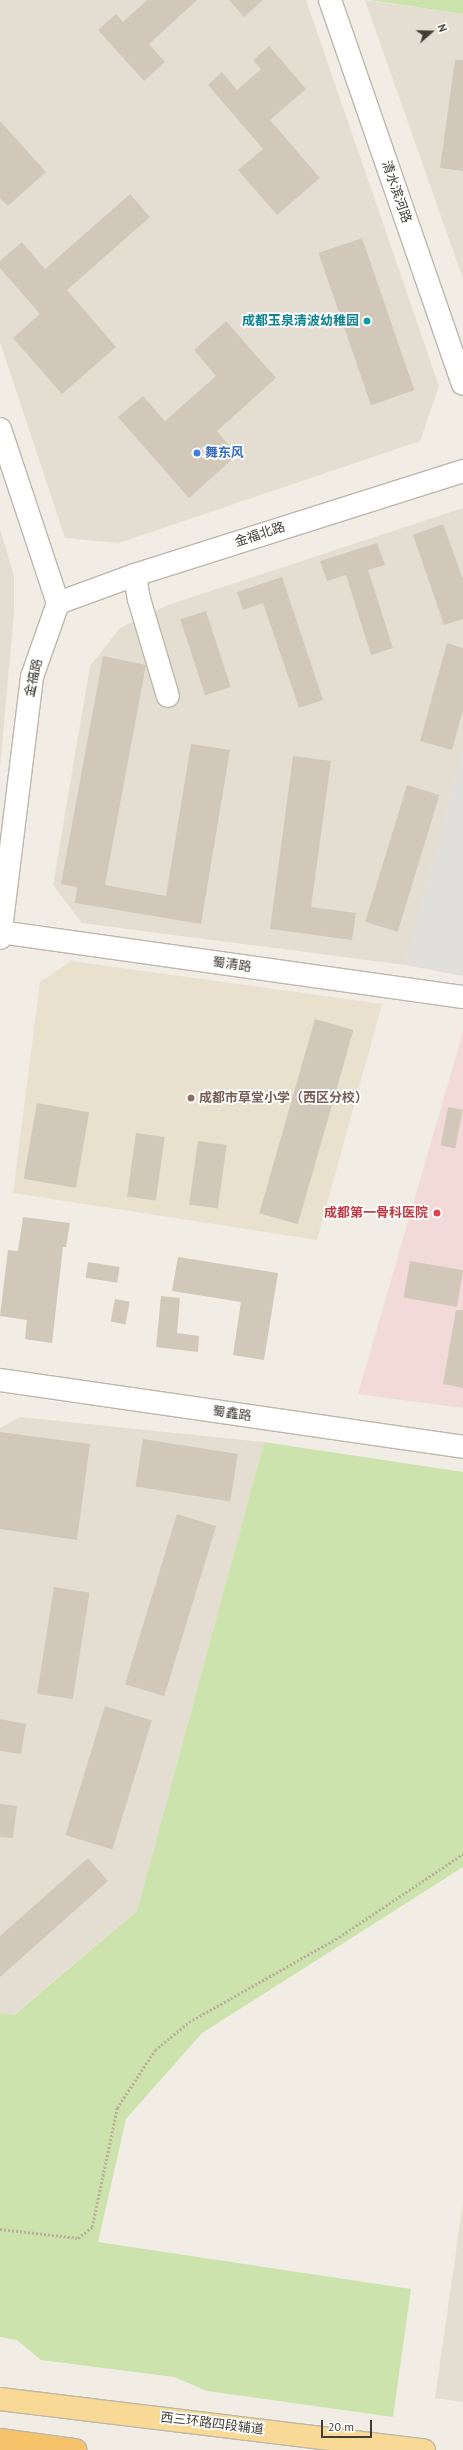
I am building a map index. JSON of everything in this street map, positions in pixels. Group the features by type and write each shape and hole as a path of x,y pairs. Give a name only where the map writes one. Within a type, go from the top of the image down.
{"highway":[{"path":"0,2440 74,2450"}],"main road":[{"name":"西三环路四段辅道","path":"0,2399 424,2450"}],"street":[{"name":"清水滨河路","path":"330,0 463,384"},
{"path":"0,429 58,603"},
{"name":"金福北路","path":"58,603 135,575 463,471"},
{"path":"135,575 139,599 168,696"},
{"name":"金福路","path":"0,934 32,677 58,603"},
{"name":"蜀清路","path":"0,934 463,997"},
{"name":"蜀鑫路","path":"0,1380 463,1447"}],"path":[{"path":"0,2229 78,2238 92,2227 116,2108 155,2050 189,2022 338,1937 463,1854"}],"shaded area":[{"path":"0,0 306,0 439,386 420,441 119,543 65,538 0,342"},
{"path":"365,0 463,14 463,279"},
{"path":"463,508 463,751 405,965 82,923 53,885 90,666 120,628 168,605"},
{"path":"0,529 14,576 14,612 0,768"},
{"path":"463,751 463,976 405,965"},
{"name":"成都市草堂小学（西区分校）","path":"71,961 382,1004 317,1240 13,1193 40,982"},
{"name":"成都第一骨科医院","path":"463,1032 463,1408 358,1394"},
{"path":"20,1417 264,1442 137,1911 13,2015 0,2013 0,1428"},
{"path":"463,2203 463,2402 435,2398"}],"green space":[{"path":"369,0 463,0 463,14"},
{"path":"264,1442 463,1472 463,1867 202,2033 126,2119 98,2242 411,2289 393,2417 207,2391 174,2377 41,2360 17,2340 0,2337 0,2013 14,2015 137,1911"}],"building":[{"path":"147,0 197,0 149,44 165,62 144,81 98,30 116,14 123,22"},
{"path":"229,0 263,0 244,17"},
{"path":"269,46 306,89 270,120 320,178 277,215 238,170 263,149 208,85 222,72 237,90 261,69 253,60"},
{"path":"455,60 463,60 463,171 440,168"},
{"path":"0,121 46,172 8,206 0,198"},
{"path":"130,194 150,217 67,290 116,347 62,394 13,338 40,314 0,268 0,261 22,242 45,269"},
{"name":"成都玉泉清波幼稚园","path":"362,238 414,390 371,405 319,253"},
{"path":"226,321 276,378 217,431 237,455 189,498 118,417 143,396 165,421 216,376 194,350"},
{"path":"443,524 463,579 463,619 444,625 413,535"},
{"path":"377,543 385,565 368,570 393,648 371,655 346,575 327,581 320,561"},
{"path":"282,577 323,700 299,708 263,603 243,610 237,592"},
{"path":"206,611 231,687 205,695 180,619"},
{"path":"447,643 463,648 463,710 452,750 420,741"},
{"path":"103,656 146,665 105,885 166,896 191,744 230,750 201,924 75,903 77,887 61,884"},
{"path":"293,756 331,761 311,907 356,913 352,940 270,929"},
{"path":"407,785 440,795 398,932 365,922"},
{"path":"315,1019 353,1030 298,1224 259,1213"},
{"path":"37,1103 89,1112 76,1188 24,1179"},
{"path":"448,1107 463,1110 455,1148 441,1145"},
{"path":"136,1133 165,1137 156,1200 127,1196"},
{"path":"198,1141 227,1145 218,1208 189,1204"},
{"path":"23,1217 70,1223 66,1247 63,1247 52,1343 25,1339 27,1320 0,1316 8,1250 18,1251"},
{"path":"178,1257 278,1273 264,1360 233,1355 241,1302 172,1291"},
{"path":"410,1261 463,1270 457,1307 404,1297"},
{"path":"88,1262 120,1267 117,1283 85,1278"},
{"path":"161,1296 180,1298 177,1333 199,1336 198,1352 156,1347"},
{"path":"115,1299 130,1302 125,1324 111,1322"},
{"path":"456,1310 463,1310 463,1388 443,1384"},
{"path":"0,1432 90,1444 77,1540 0,1529"},
{"path":"143,1439 238,1454 230,1501 135,1486"},
{"path":"177,1514 216,1526 164,1696 125,1684"},
{"path":"54,1587 90,1593 73,1699 37,1694"},
{"path":"105,1706 152,1720 112,1849 66,1835"},
{"path":"0,1719 26,1724 21,1754 0,1751"},
{"path":"0,1804 17,1806 13,1838 0,1837"},
{"path":"88,1858 108,1881 0,1977 0,1936"}],"place":[{"name":"成都玉泉清波幼稚园","path":"367,321"},
{"name":"舞东风","path":"197,453"},
{"name":"成都市草堂小学（西区分校）","path":"191,1098"},
{"name":"成都第一骨科医院","path":"437,1213"}]}
